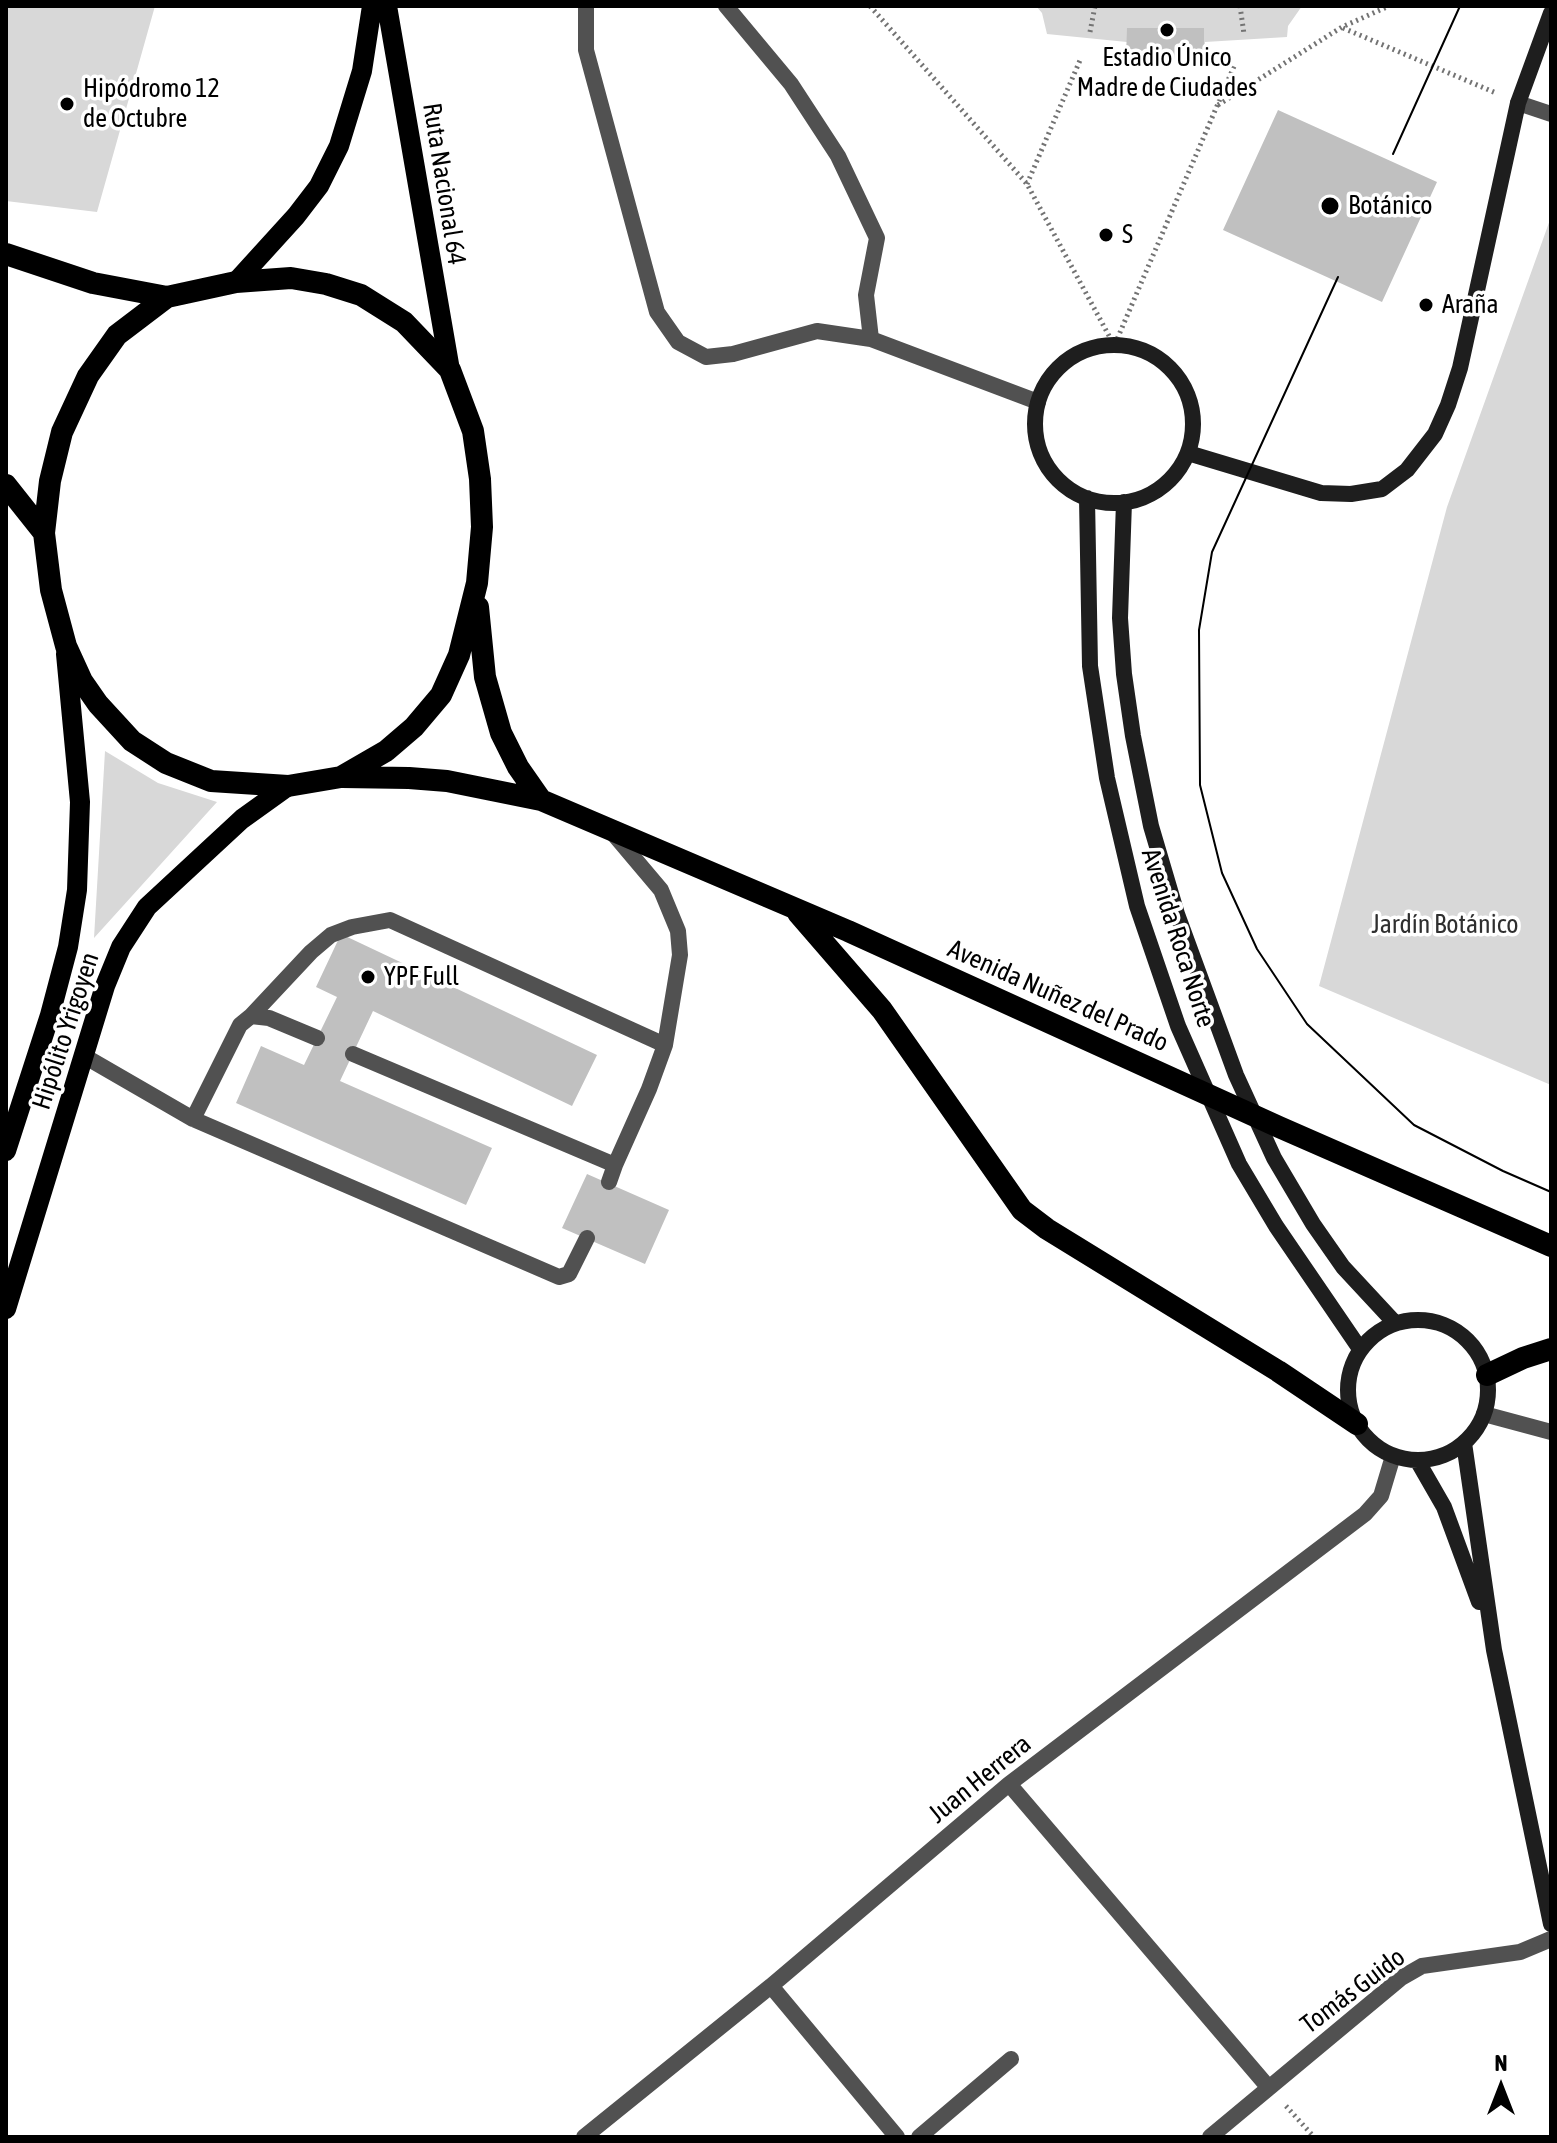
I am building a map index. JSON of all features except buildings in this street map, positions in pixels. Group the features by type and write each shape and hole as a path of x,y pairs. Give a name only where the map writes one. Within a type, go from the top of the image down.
{"highway":[{"path":"6,254 93,283 167,297 236,282 291,278 326,284 361,295 404,322 450,370 473,431 480,479 482,527 477,583 485,677 501,733 518,767 541,800"},
{"path":"167,297 117,335 88,376 62,432 50,481 44,533 51,590 66,646 82,681 98,704 132,741 166,763 211,781 288,786 341,777 386,751 414,727 441,695 459,655 477,583"},
{"path":"6,485 44,533"},
{"name":"Avenida Nuñez del Prado","path":"341,777 447,781 541,800 794,909 1551,1246"},
{"path":"794,909 882,1010 1022,1210 1047,1229 1278,1371 1357,1424"},
{"path":"1487,1375 1551,1349"}],"main road":[{"path":"236,282 319,186 339,146 362,71 372,6"},
{"name":"Ruta Nacional 64","path":"387,6 450,370"},
{"path":"1188,453 1321,493 1351,494 1382,489 1407,470 1435,434 1460,368 1518,103 1551,13"},
{"path":"1114,345 1140,349 1162,361 1180,379 1191,402 1194,427 1188,453 1178,471 1163,486 1145,497 1124,502 1087,498 1066,486 1049,469 1039,448 1035,426 1038,402 1049,379 1066,361 1089,349 1114,345"},
{"name":"Avenida Roca Norte","path":"1087,498 1090,666 1107,778 1137,906 1178,1026 1239,1164 1276,1226 1360,1349"},
{"name":"Avenida Roca Norte","path":"1124,502 1120,618 1124,674 1151,826 1177,914 1236,1075 1274,1158 1343,1267 1395,1323"},
{"name":"Hipólito Yrigoyen","path":"6,1151 50,1015 68,947 77,890 80,802 66,646"},
{"name":"Hipólito Yrigoyen","path":"6,1309 105,986 121,947 147,907 242,819 288,786"},
{"path":"1419,1320 1442,1324 1463,1335 1478,1353 1487,1375 1488,1395 1484,1414 1475,1432 1464,1443 1435,1458 1417,1460 1393,1456 1372,1443 1357,1424 1349,1406 1351,1367 1360,1349 1376,1334 1395,1323 1419,1320"},
{"path":"1464,1443 1494,1650 1551,1924"},
{"path":"1417,1460 1444,1507 1463,1553 1494,1650"}],"street":[{"path":"586,6 586,50 657,312 678,342 706,357 733,354 817,331 871,339 1038,402"},
{"path":"726,6 791,84 838,156 877,238 866,295 871,339"},
{"path":"1518,103 1551,114"},
{"path":"607,827 661,890 678,931 680,955 665,1045 609,1182"},
{"path":"193,1119 240,1025 311,952 331,935 352,927 390,920 665,1045"},
{"path":"251,1016 269,1018 317,1038"},
{"path":"353,1054 615,1165"},
{"path":"84,1056 193,1119 559,1277 569,1274 587,1238"},
{"path":"1484,1414 1551,1432"},
{"name":"Juan Herrera","path":"584,2137 771,1986 1009,1784 1365,1514 1381,1496 1393,1456"},
{"path":"1009,1784 1269,2088"},
{"name":"Tomás Guido","path":"1210,2137 1401,1978 1422,1966 1520,1952 1551,1939"},
{"path":"771,1986 897,2137"},
{"path":"919,2137 1011,2059"}],"path":[{"path":"870,6 1027,184 1114,345"},
{"path":"1090,32 1095,6"},
{"path":"1240,6 1244,34"},
{"path":"1217,106 1342,27 1389,6"},
{"path":"1342,27 1518,103"},
{"path":"1027,184 1081,58"},
{"path":"1114,345 1235,64"},
{"path":"1269,2088 1314,2137"}],"green space":[{"name":"Hipódromo 12 de Octubre","path":"6,6 155,6 97,212 6,201"},
{"name":"Estadio Único Madre de Ciudades","path":"1036,6 1302,6 1288,26 1287,37 1205,42 1204,59 1126,58 1127,42 1047,34 1042,13"},
{"name":"Jardín Botánico","path":"1551,217 1551,1085 1319,986 1447,507"},
{"path":"105,751 158,783 217,802 94,938"}],"tram line":[{"path":"1393,154 1460,6"},
{"path":"1338,277 1212,552 1199,630 1200,785 1222,873 1257,949 1307,1024 1414,1125 1551,1192"}],"place":[{"name":"Estadio Único Madre de Ciudades","path":"1167,30"},
{"name":"Hipódromo 12 de Octubre","path":"67,104"},
{"name":"Botánico","path":"1330,206"},
{"name":"S","path":"1106,235"},
{"name":"Araña","path":"1426,305"},
{"name":"YPF Full","path":"368,977"}]}
